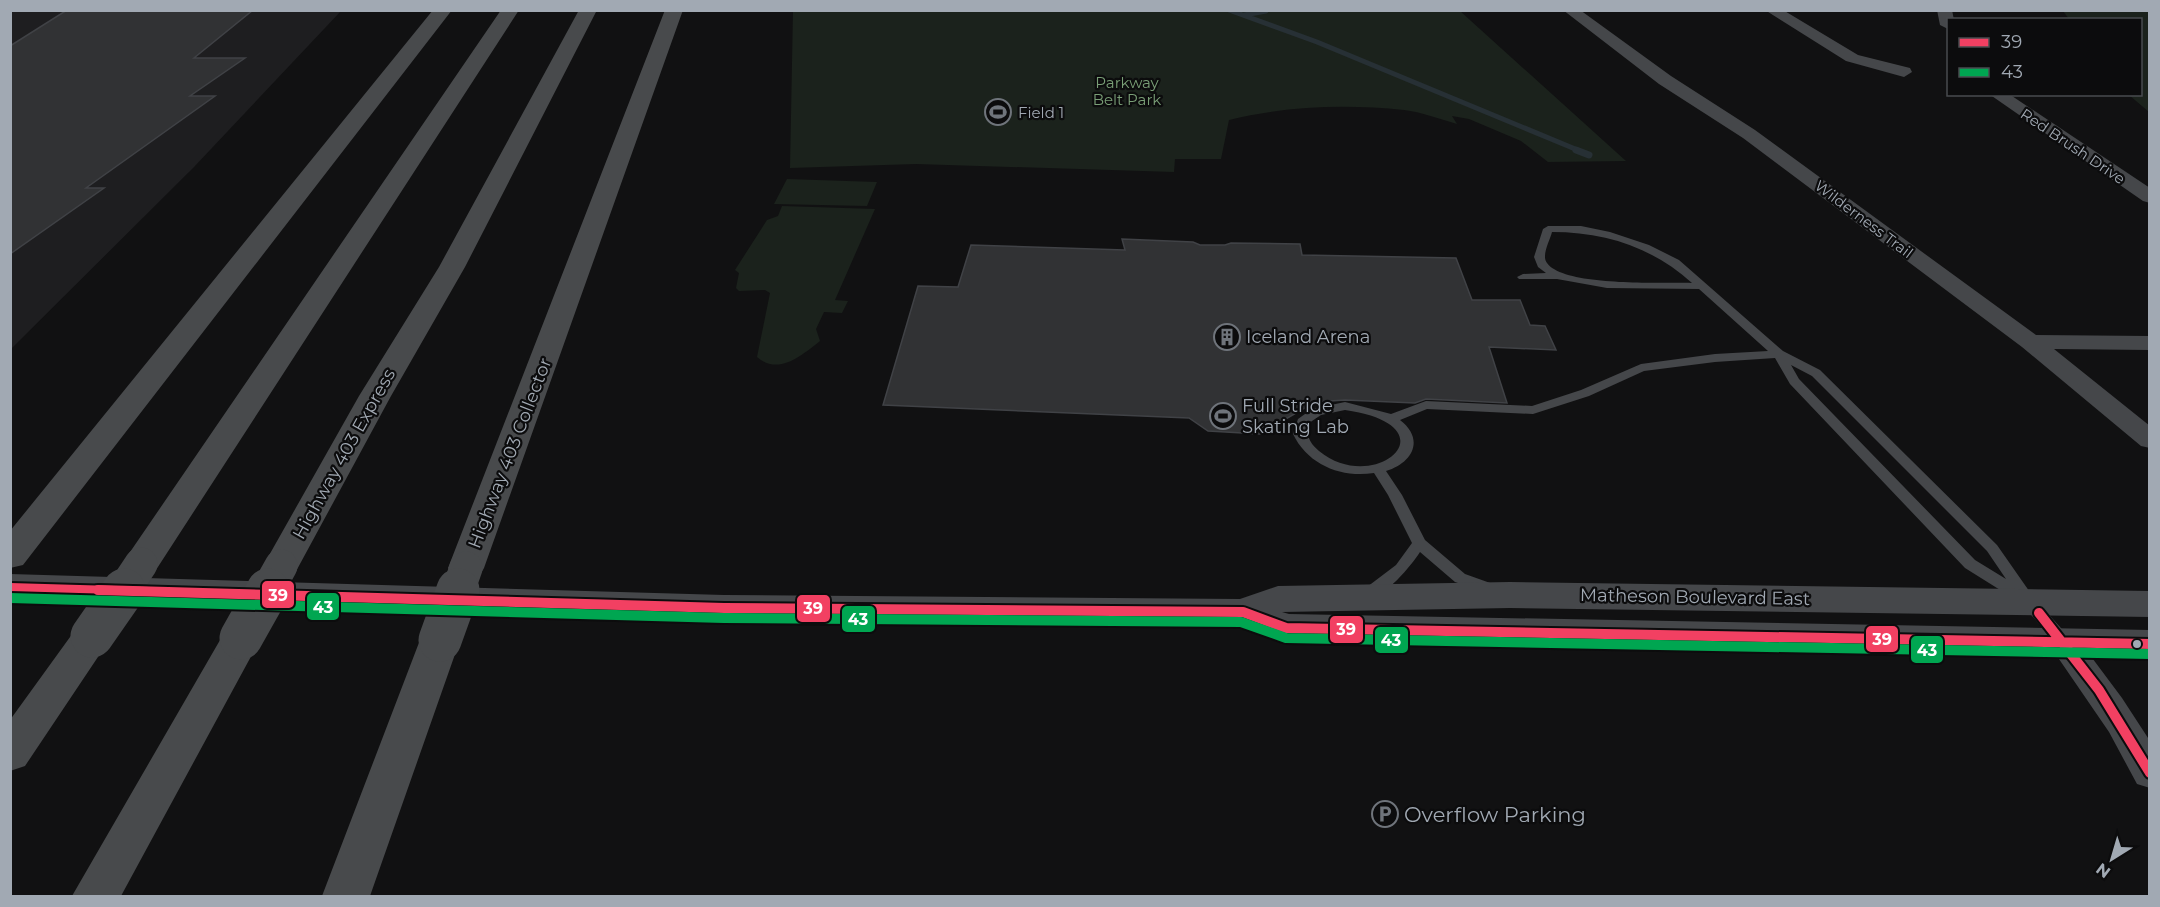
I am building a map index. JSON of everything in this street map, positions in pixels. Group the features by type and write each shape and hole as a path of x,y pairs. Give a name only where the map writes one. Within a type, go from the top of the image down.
{"highway":[{"path":"10,556 443,10"},
{"path":"10,754 141,564 510,10"},
{"name":"Highway 403 Express","path":"96,897 375,396 452,267 588,10"},
{"name":"Highway 403 Collector","path":"346,897 674,10"}],"street":[{"name":"Wilderness Trail","path":"1570,10 1656,75 1749,134 2030,342 2150,440"},
{"path":"1772,10 1852,58 1904,72"},
{"name":"Red Brush Drive","path":"2000,96 2150,196"},
{"path":"2030,342 2150,342"},
{"name":"Matheson Boulevard East","path":"10,587 724,608 1243,612 1286,628 2150,644"},
{"name":"Matheson Boulevard East","path":"1243,612 1278,599 1510,595 2150,604"},
{"path":"2064,643 2097,685 2127,731 2150,774"}],"lane":[{"path":"1557,276 1542,265 1539,257 1548,230 1581,230 1606,234 1645,247 1675,262 1779,354 1816,373 1992,548 2029,602 2064,643"},
{"path":"1523,277 1557,276 1607,285 1702,286"},
{"path":"1391,419 1426,405 1533,410 1585,393 1641,368 1715,358 1779,354"},
{"path":"1779,354 1794,381 1944,539 1982,573 2029,602"},
{"path":"1329,407 1361,408 1391,419 1401,428 1407,438 1407,447 1402,456 1392,464 1378,468 1344,468 1313,456 1299,436 1300,427 1305,418 1329,407"},
{"path":"1378,468 1395,495 1419,543 1460,578 1510,595"},
{"path":"1364,597 1401,569 1419,543"}],"shaded area":[{"path":"11,11 341,11 194,167 11,349"}],"green space":[{"name":"Parkway Belt Park","path":"793,10 1460,11 1626,161 1548,162 1521,141 1469,119 1452,116 1457,124 1404,110 1316,107 1250,115 1229,120 1221,159 1175,159 1174,172 916,164 790,168"},
{"path":"2063,11 2149,11 2149,112 2130,96 2142,96 2142,18 2068,18"},
{"path":"787,179 877,182 867,206 774,204"},
{"path":"782,206 875,209 835,300 848,301 842,313 824,312 816,329 820,341 790,361 774,364 757,357 770,293 765,290 739,291 736,288 739,273 735,270 767,220 778,216"}],"building":[{"path":"67,10 253,10 194,58 245,58 190,96 215,96 86,188 104,188 10,254 10,46"},
{"name":"Iceland Arena","path":"1122,239 1193,242 1200,245 1300,244 1302,255 1456,258 1472,300 1520,300 1530,325 1545,326 1556,350 1489,347 1507,403 1426,399 1415,403 1345,400 1315,402 1260,434 1208,431 1189,418 883,405 918,286 958,287 971,245 1125,250"}],"waterway":[{"path":"1229,10 1317,42 1580,151"},
{"path":"1244,15 1266,11"},
{"path":"1576,150 1589,155"}],"transit line":[{"name":"39","path":"10,587 724,608 1243,612 1286,628 2150,644"},
{"name":"43","path":"10,598 724,618 1241,622 1286,638 2150,654"},
{"name":"39","path":"2039,613 2099,690 2150,773"}],"place":[{"name":"Field 1","path":"998,112"},
{"name":"Iceland Arena","path":"1227,337"},
{"name":"Full Stride Skating Lab","path":"1223,416"},
{"name":"Overflow Parking","path":"1385,814"}]}
